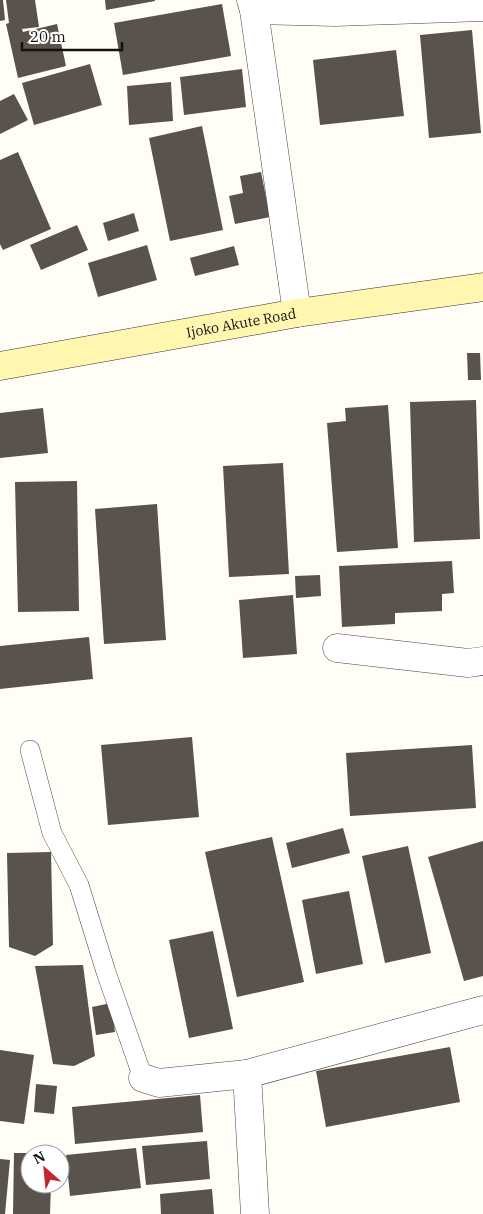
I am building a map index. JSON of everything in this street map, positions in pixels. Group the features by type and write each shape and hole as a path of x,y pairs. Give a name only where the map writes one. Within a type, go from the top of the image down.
{"main road":[{"name":"Ijoko Akute Road","path":"0,366 297,312 483,287"}],"street":[{"path":"297,312 253,5 335,12 483,7"},
{"path":"337,648 468,663 483,661"},
{"path":"143,1078 159,1083 246,1074 483,1010"},
{"path":"246,1074 255,1214"}],"lane":[{"path":"30,750 52,833 78,885 143,1078"}],"building":[{"path":"0,0 3,0 5,20 0,21"},
{"path":"6,0 35,0 39,27 22,29 23,32 57,24 66,66 18,78 6,24 9,23"},
{"path":"105,0 155,0 155,1 106,10"},
{"path":"222,4 231,56 123,75 114,23"},
{"path":"472,30 481,133 429,138 420,35"},
{"path":"396,50 404,116 320,125 313,60"},
{"path":"90,64 102,105 34,125 22,83"},
{"path":"242,69 246,107 184,115 180,77"},
{"path":"171,82 173,121 129,125 127,86"},
{"path":"14,94 28,120 0,134 0,101"},
{"path":"202,126 223,230 170,241 149,138"},
{"path":"18,152 51,229 3,250 0,244 0,160"},
{"path":"261,172 270,217 235,224 229,196 243,193 240,176"},
{"path":"134,213 139,231 108,241 103,223"},
{"path":"77,225 88,250 41,270 30,245"},
{"path":"147,245 157,280 98,297 88,263"},
{"path":"234,246 239,265 195,276 190,258"},
{"path":"467,353 480,353 481,380 468,380"},
{"path":"476,400 480,539 414,542 410,402"},
{"path":"388,405 398,548 337,552 327,423 346,421 345,408"},
{"path":"43,408 48,453 0,458 0,413"},
{"path":"283,463 289,574 229,577 223,466"},
{"path":"77,481 79,611 18,612 15,482"},
{"path":"157,504 166,640 104,644 95,509"},
{"path":"452,561 454,593 442,594 442,611 395,613 395,624 342,627 339,566"},
{"path":"320,575 321,596 296,598 295,576"},
{"path":"293,595 297,654 243,658 239,600"},
{"path":"89,637 93,679 0,689 0,646"},
{"path":"192,737 199,817 108,825 101,745"},
{"path":"472,745 476,808 350,816 346,753"},
{"path":"343,828 350,853 292,868 286,843"},
{"path":"272,837 304,982 237,997 205,852"},
{"path":"483,841 483,976 464,981 428,857"},
{"path":"408,846 431,953 385,963 362,856"},
{"path":"51,852 53,945 35,956 9,947 7,853"},
{"path":"349,891 363,964 316,974 302,900"},
{"path":"213,931 233,1029 189,1038 169,940"},
{"path":"83,965 95,1056 74,1066 53,1064 35,966"},
{"path":"111,1003 115,1032 96,1035 92,1007"},
{"path":"450,1047 460,1102 326,1127 316,1071"},
{"path":"0,1050 34,1055 24,1124 0,1121"},
{"path":"36,1084 57,1086 54,1114 34,1112"},
{"path":"200,1095 203,1132 75,1144 72,1107"},
{"path":"207,1141 210,1179 146,1185 142,1146"},
{"path":"136,1148 141,1188 70,1196 70,1155"},
{"path":"14,1153 20,1153 20,1194 51,1194 50,1214 13,1214"},
{"path":"0,1159 10,1160 5,1214 0,1214"},
{"path":"212,1189 214,1214 161,1214 160,1194"}]}
